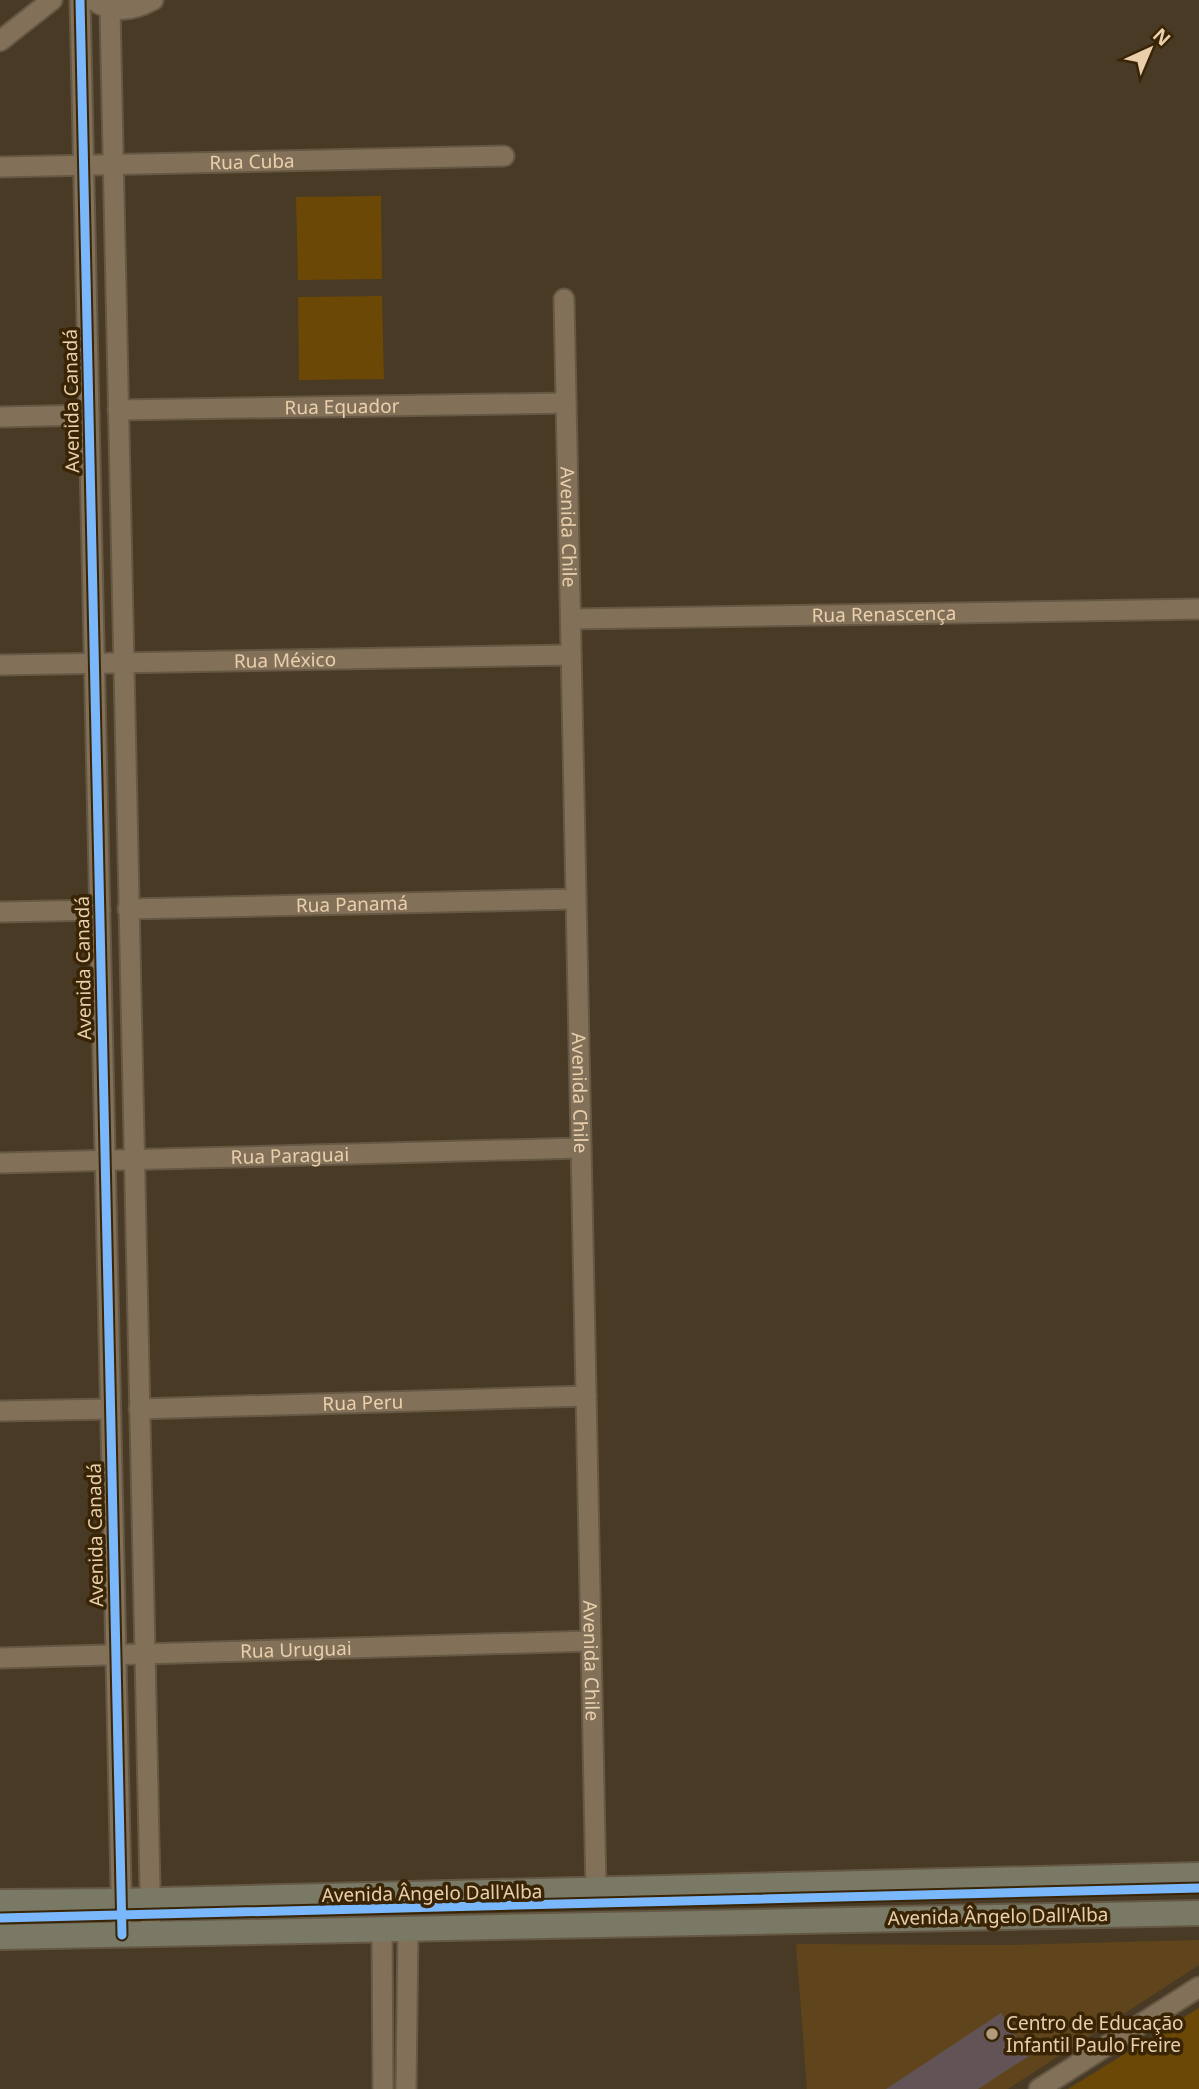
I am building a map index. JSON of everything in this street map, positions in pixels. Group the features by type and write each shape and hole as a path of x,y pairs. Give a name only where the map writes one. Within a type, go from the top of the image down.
{"main road":[{"name":"Avenida Ângelo Dall'Alba","path":"0,1902 1199,1875"},
{"name":"Avenida Ângelo Dall'Alba","path":"0,1937 1199,1913"}],"street":[{"path":"0,41 52,0"},
{"name":"Avenida Canadá","path":"80,0 122,1935"},
{"path":"150,1935 113,164 101,4 125,10 140,7 153,0"},
{"name":"Rua Cuba","path":"0,167 504,156"},
{"name":"Avenida Chile","path":"564,299 596,1890"},
{"name":"Rua Equador","path":"118,410 566,403"},
{"path":"0,417 89,415"},
{"name":"Rua Renascença","path":"571,619 1199,609"},
{"name":"Rua México","path":"0,665 571,655"},
{"name":"Rua Panamá","path":"128,909 576,899"},
{"path":"0,912 100,910"},
{"name":"Rua Paraguai","path":"0,1163 581,1148"},
{"name":"Rua Peru","path":"139,1409 586,1396"},
{"path":"0,1411 110,1409"},
{"name":"Rua Uruguai","path":"0,1658 591,1641"},
{"path":"406,2089 408,1929"},
{"path":"382,1930 383,2089"},
{"path":"1039,2089 1199,1987"}],"shaded area":[{"path":"381,196 382,279 298,280 296,197"},
{"path":"382,296 384,379 299,380 298,297"},
{"path":"1199,1940 1199,1965 1008,2089 807,2089 796,1944 1006,1945"},
{"path":"1199,2008 1199,2089 1068,2089"}],"building":[{"name":"Centro de Educação Infantil Paulo Freire","path":"1001,2013 1029,2056 978,2089 886,2089"}],"cycle path":[{"path":"80,0 122,1935"},
{"path":"0,1918 1199,1888"}],"place":[{"name":"Centro de Educação Infantil Paulo Freire","path":"992,2034"}]}
